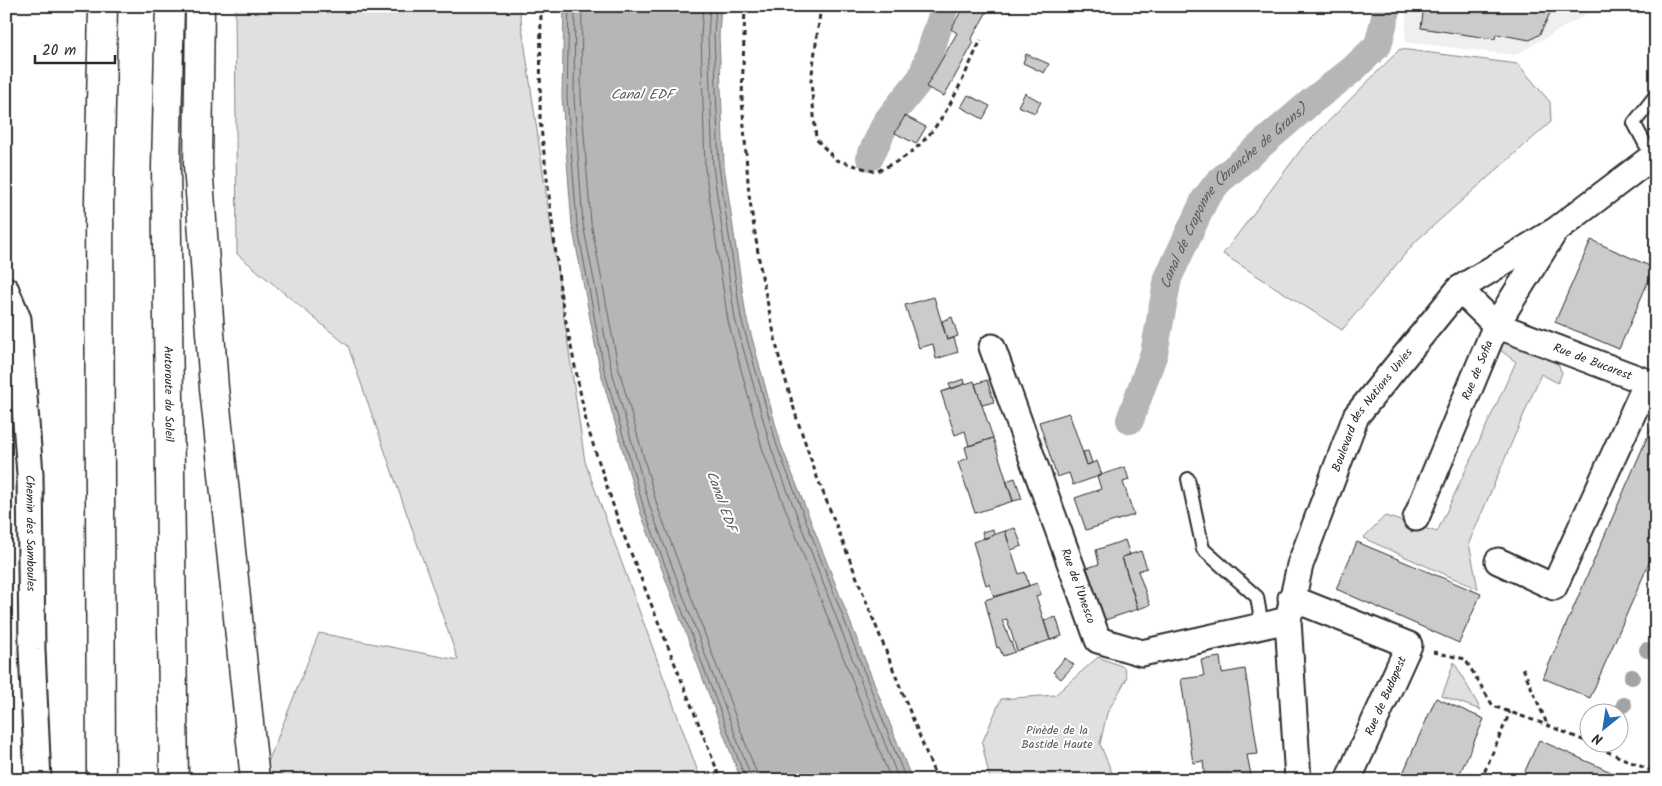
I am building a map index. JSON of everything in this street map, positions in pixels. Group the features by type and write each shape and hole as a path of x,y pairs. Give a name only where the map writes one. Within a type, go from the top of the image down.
{"highway":[{"path":"101,780 99,202 103,6"},
{"name":"Autoroute du Soleil","path":"170,6 166,167 174,780"},
{"path":"200,6 198,165 214,388 255,780"}],"street":[{"name":"Boulevard des Nations Unies","path":"1298,780 1290,609 1300,565 1356,416 1459,289 1556,230 1654,156"},
{"name":"Rue de Sofia","path":"1416,518 1496,325 1556,230"},
{"name":"Rue de Bucarest","path":"1459,289 1496,325 1647,382 1554,588 1498,561"},
{"name":"Chemin des Samboules","path":"6,290 18,319 30,474 32,650 38,780"},
{"name":"Rue de l'Unesco","path":"992,347 1098,640 1142,653 1262,626 1290,609"},
{"name":"Rue de Budapest","path":"1290,609 1409,645 1348,780"}],"lane":[{"path":"1654,156 1634,123 1656,95"},
{"path":"1188,479 1203,549 1257,597 1262,626"}],"path":[{"path":"541,6 540,119 561,297 587,426 619,522 721,780"},
{"path":"745,6 742,99 748,195 761,272 779,356 796,419 817,477 937,780"},
{"path":"821,6 811,80 816,139 836,160 876,172 909,154 933,130 950,104 981,40"},
{"path":"1409,645 1446,656 1465,659 1493,706 1548,725 1580,739"},
{"path":"1523,668 1548,725"},
{"path":"1481,780 1510,712"},
{"path":"1614,754 1656,773"}],"shaded area":[{"path":"1407,6 1600,6 1516,55 1405,42"}],"green space":[{"path":"235,6 519,6 585,462 701,780 261,780 319,633 458,660 348,346 237,254"},
{"path":"1400,49 1518,64 1550,102 1551,122 1416,241 1342,330 1223,254 1303,147"},
{"path":"1505,343 1518,346 1558,364 1562,373 1558,383 1541,374 1469,543 1478,589 1363,538 1385,516 1437,532 1516,362 1496,347"},
{"name":"Pinède de la Bastide Haute","path":"1098,657 1124,667 1127,678 1107,713 1100,744 1115,780 990,780 982,743 1001,699 1055,695"},
{"path":"1454,662 1481,710 1442,696"}],"water":[{"name":"Canal EDF","path":"564,6 721,6 719,35 724,166 746,316 781,445 912,780 741,780 640,511 600,370 572,225 562,97"}],"building":[{"path":"964,6 990,6 971,40 974,42 944,96 926,87 957,33 951,29"},
{"path":"1424,6 1546,6 1552,9 1540,34 1530,40 1496,34 1495,39 1421,28"},
{"path":"1026,54 1049,64 1044,73 1023,63"},
{"path":"1025,93 1041,102 1035,113 1018,106"},
{"path":"968,95 990,106 983,119 961,107"},
{"path":"905,116 926,127 916,144 895,133"},
{"path":"1591,240 1654,268 1619,349 1555,322"},
{"path":"934,297 947,340 954,338 958,352 936,359 933,344 919,348 905,305"},
{"path":"1656,314 1656,331 1649,328"},
{"path":"952,317 958,336 947,340 942,321"},
{"path":"964,379 965,384 951,389 949,384"},
{"path":"987,380 994,402 982,405 975,384"},
{"path":"974,381 993,438 969,446 965,431 955,435 941,392"},
{"path":"1069,413 1087,465 1097,461 1102,475 1073,485 1069,473 1057,477 1039,422"},
{"path":"1656,417 1656,547 1590,698 1543,678"},
{"path":"993,438 1013,501 975,513 958,462 968,458 965,447"},
{"path":"1088,451 1092,463 1087,465 1083,452"},
{"path":"1125,467 1129,480 1123,482 1134,515 1086,530 1075,498 1101,489 1097,476"},
{"path":"1015,478 1022,499 1013,501 1006,481"},
{"path":"1015,528 1022,546 1011,550 1005,531"},
{"path":"993,529 994,535 984,539 982,532"},
{"path":"1005,531 1019,574 1025,572 1029,586 994,597 989,584 986,585 973,542"},
{"path":"1125,540 1130,555 1122,557 1138,609 1105,620 1087,568 1099,564 1096,550"},
{"path":"1357,542 1481,594 1459,643 1336,589"},
{"path":"1141,551 1147,568 1138,571 1150,605 1138,609 1122,557"},
{"path":"1037,583 1041,594 1036,596 1050,640 1017,651 1007,619 1002,620 1015,652 1003,656 999,647 997,648 985,600"},
{"path":"1056,617 1062,636 1050,640 1044,621"},
{"path":"1220,657 1222,673 1245,669 1258,754 1247,755 1252,780 1205,780 1203,761 1193,763 1181,679 1204,676 1201,660"},
{"path":"1065,658 1074,665 1061,679 1053,672"},
{"path":"1436,698 1484,719 1457,780 1400,780"},
{"path":"1539,740 1629,780 1521,780"}],"waterway":[{"path":"870,157 886,122 922,77 945,6"},
{"name":"Canal de Craponne (branche de Grans)","path":"1130,420 1154,353 1168,278 1205,199 1218,182 1312,101 1352,70 1378,45 1388,6"}]}
